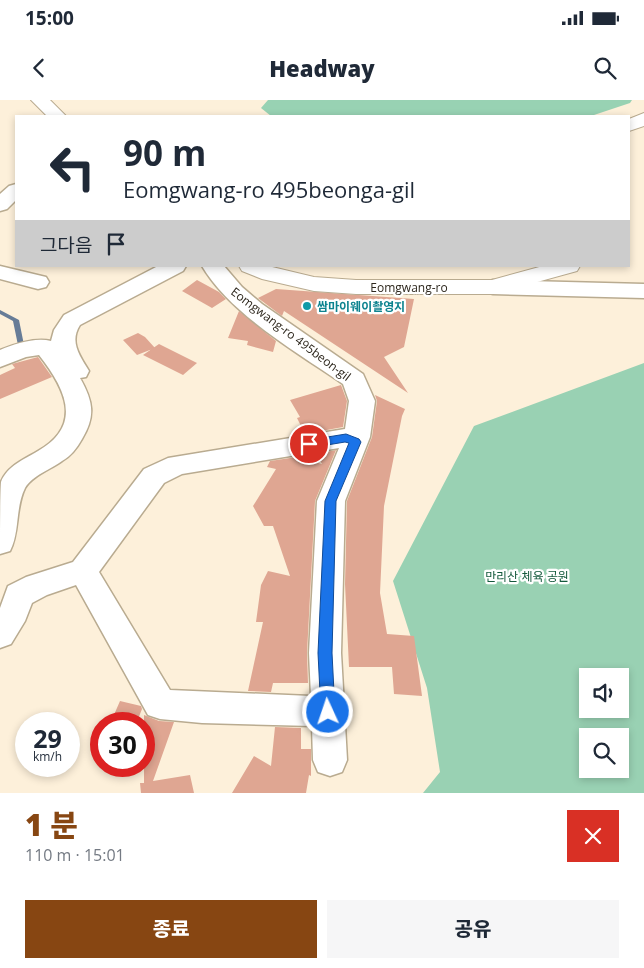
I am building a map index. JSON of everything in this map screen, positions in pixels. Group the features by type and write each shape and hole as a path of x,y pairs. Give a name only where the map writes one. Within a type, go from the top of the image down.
{"main road":[{"path":"40,100 56,115"},
{"path":"630,125 644,118"},
{"name":"Eomgwang-ro","path":"252,267 262,272 314,284 356,287 493,287 565,267"}],"street":[{"path":"0,205 15,191"},
{"path":"78,396 92,392 86,379 72,366 61,343 64,331 72,320 173,267"},
{"name":"Eomgwang-ro 495beon-gil","path":"212,267 215,275 247,304 354,380 362,401 355,442 330,501 325,653 330,760"},
{"path":"0,272 38,282"},
{"path":"493,287 644,291"},
{"path":"0,359 22,350 45,347 66,373 78,396 78,427 62,449 36,465 14,482 6,507 0,543"},
{"path":"0,635 14,612 19,595 37,586 83,571 154,476 177,465 346,438 355,442"},
{"path":"83,571 160,704 203,709 274,709 328,712"}],"green space":[{"path":"268,100 632,100 630,103 594,115 270,115 261,108"},
{"name":"만리산 체육 공원","path":"644,363 644,793 423,793 440,772 427,688 393,581 474,426"}],"building":[{"path":"197,280 219,292 226,299 212,308 182,291"},
{"path":"276,289 414,299 404,347 384,357 408,393 284,311 282,316 258,298"},
{"path":"239,311 276,341 273,352 247,345 248,341 228,338"},
{"path":"138,333 145,337 155,348 137,355 123,340"},
{"path":"159,344 197,363 183,375 143,355"},
{"path":"38,357 52,377 0,399 0,375 15,368 12,364"},
{"path":"341,385 347,401 343,427 305,434 297,418 300,417 290,400"},
{"path":"375,395 405,409 384,506 380,593 387,634 414,636 422,696 394,694 392,667 349,667 345,584 347,501 372,437 377,401"},
{"path":"336,450 315,501 307,653 308,683 273,683 271,692 248,691 263,622 256,622 261,585 268,571 290,576 273,526 264,526 253,506 276,469 267,467 270,461 297,457 322,464 316,454"},
{"path":"120,701 141,706 142,709 141,712 115,712"},
{"path":"155,719 174,722 155,775"},
{"path":"275,727 301,728 301,749 311,749 311,776 309,775 306,793 232,793 254,756 271,766"},
{"path":"190,775 194,793 141,793 140,783 144,783 144,777 154,777 153,781"}],"waterway":[{"path":"0,312 16,320 22,350"}],"place":[{"name":"쌈마이웨이촬영지","path":"307,306"}],"route":[{"path":"309,444 346,438 355,442 330,501 325,653 328,712"}]}
